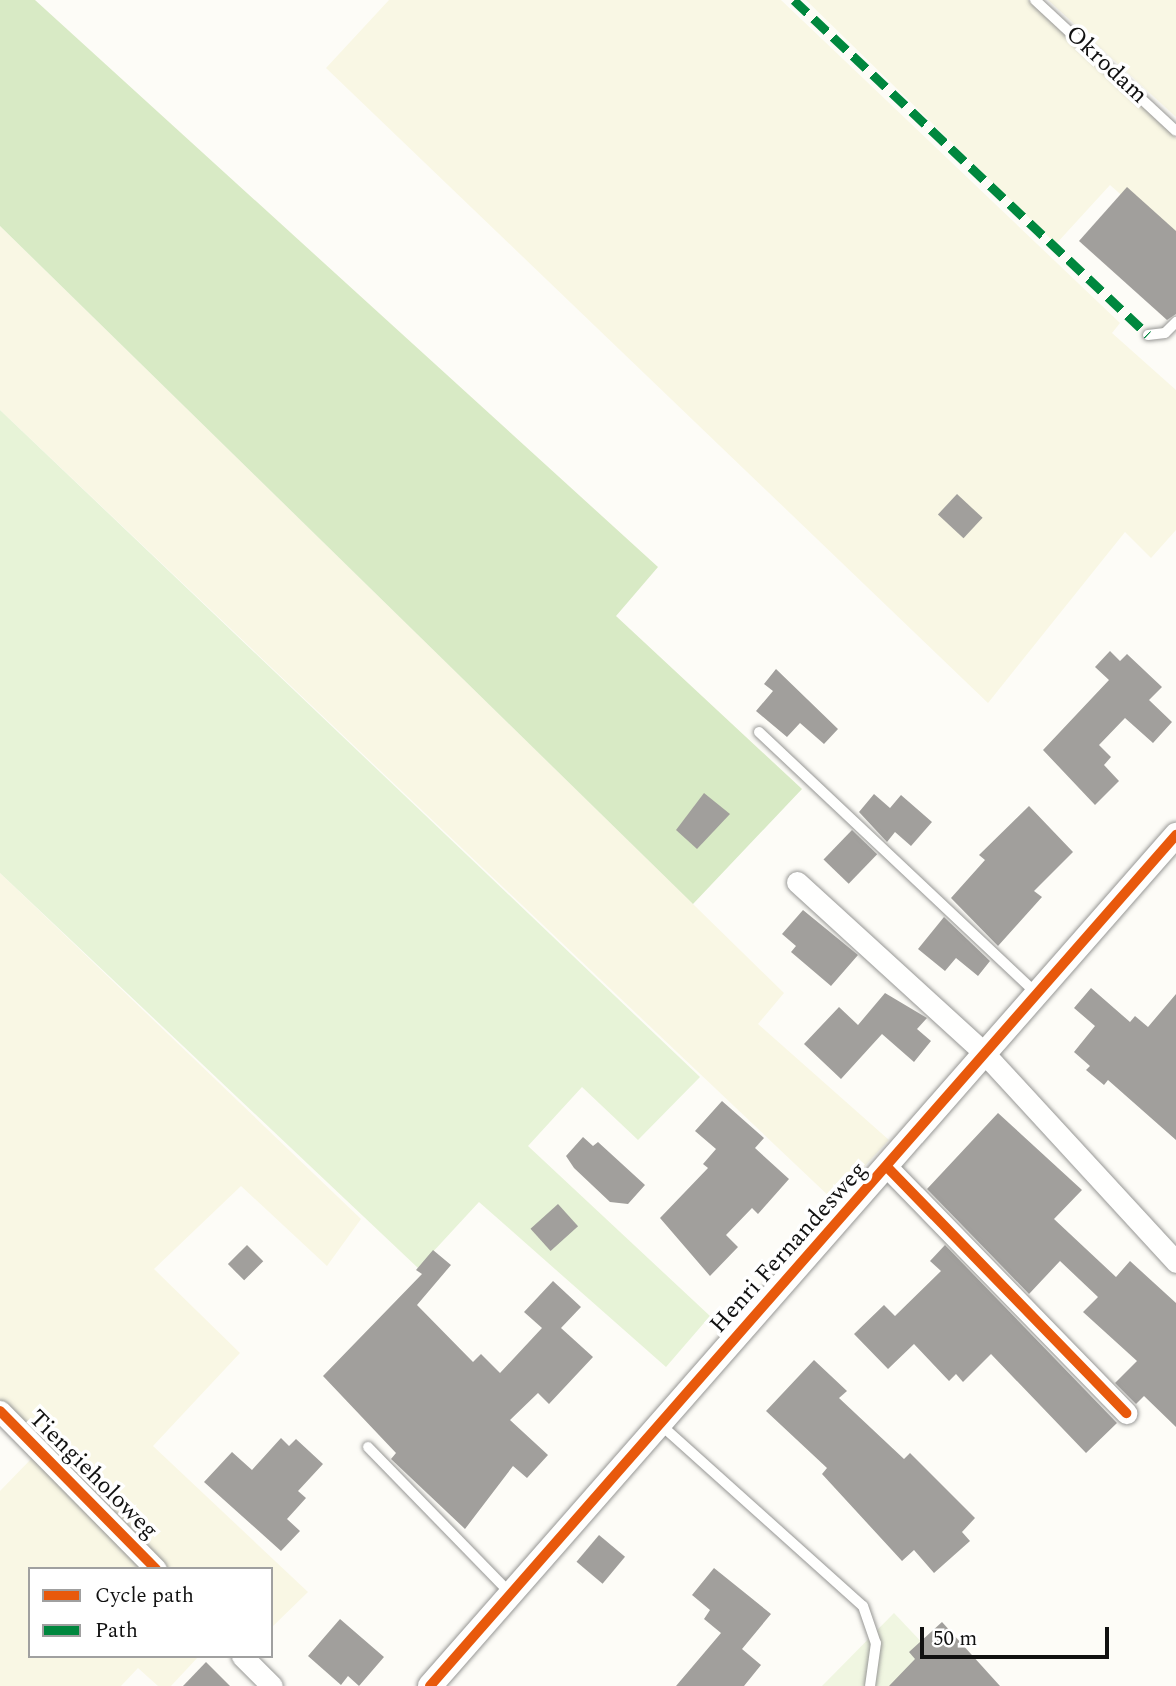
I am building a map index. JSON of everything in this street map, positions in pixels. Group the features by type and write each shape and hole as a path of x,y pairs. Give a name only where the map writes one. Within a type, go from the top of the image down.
{"street":[{"name":"Henri Fernandesweg","path":"430,1686 513,1596 888,1168 1035,992 1175,840"},
{"path":"797,882 984,1053 1176,1262"},
{"path":"888,1168 1126,1413"},
{"name":"Tiengieholoweg","path":"0,1411 154,1567"},
{"path":"245,1658 272,1686"}],"lane":[{"name":"Okrodam","path":"1035,0 1176,131"},
{"path":"1148,335 1165,333 1176,322"},
{"path":"759,732 1035,992"},
{"path":"661,1424 863,1606 876,1643 870,1686"},
{"path":"368,1447 513,1596"}],"shaded area":[{"path":"389,0 781,0 1120,323 1112,333 1176,390 1176,530 1151,558 1125,532 988,703 326,68"},
{"path":"806,0 1028,0 1176,138 1176,243 1110,185 1056,244"},
{"path":"1048,0 1176,0 1176,117"},
{"path":"0,226 784,993 758,1024 889,1140 833,1200 0,410"},
{"path":"0,873 361,1219 327,1266 241,1186 154,1269 240,1353 153,1446 308,1592 273,1626 273,1567 164,1567 0,1404"},
{"path":"33,1457 143,1567 28,1567 28,1658 197,1658 171,1686 158,1686 138,1668 121,1686 0,1686 0,1491"}],"green space":[{"path":"0,0 35,0 658,567 616,616 802,789 693,904 0,226"},
{"path":"0,410 700,1077 638,1140 582,1087 528,1146 710,1316 666,1367 479,1202 418,1268 0,873"},
{"path":"894,1613 963,1686 822,1686"}],"building":[{"path":"1127,187 1176,231 1176,314 1167,320 1079,241"},
{"path":"957,494 983,518 964,538 938,514"},
{"path":"1110,651 1120,661 1127,654 1162,687 1149,700 1172,722 1153,743 1125,718 1099,745 1111,757 1104,765 1119,781 1095,805 1043,750 1109,680 1095,667"},
{"path":"776,669 838,729 824,744 800,723 787,737 756,711 773,691 764,684"},
{"path":"704,793 730,814 697,849 676,830"},
{"path":"874,794 890,808 901,795 932,822 911,846 895,832 887,842 859,812"},
{"path":"1029,806 1073,852 1034,891 1042,897 998,946 951,898 985,860 979,855"},
{"path":"852,830 877,854 849,884 824,859"},
{"path":"803,910 858,955 831,986 791,952 796,946 782,934"},
{"path":"944,917 990,961 978,976 956,958 945,971 918,949"},
{"path":"1091,988 1130,1022 1135,1016 1148,1027 1176,994 1176,1140 1108,1080 1104,1085 1086,1070 1090,1066 1074,1052 1095,1026 1074,1008"},
{"path":"885,993 927,1018 917,1029 931,1041 914,1062 882,1034 841,1079 804,1044 839,1007 858,1025"},
{"path":"722,1101 764,1138 755,1148 789,1179 758,1214 752,1208 726,1235 738,1247 710,1276 660,1218 708,1168 703,1164 716,1149 695,1131"},
{"path":"998,1113 1082,1190 1054,1219 1116,1277 1130,1261 1176,1303 1176,1427 1144,1396 1136,1404 1115,1383 1137,1361 1083,1312 1098,1297 1060,1261 1029,1294 927,1189"},
{"path":"583,1137 593,1146 598,1142 645,1185 628,1204 610,1202 574,1168 566,1156"},
{"path":"558,1204 578,1226 551,1251 531,1229"},
{"path":"247,1245 263,1261 244,1280 228,1264"},
{"path":"945,1245 1117,1423 1086,1453 991,1354 963,1382 956,1374 949,1381 914,1344 888,1369 854,1334 884,1305 895,1316 941,1271 930,1261"},
{"path":"433,1250 451,1265 417,1305 473,1362 481,1354 500,1373 542,1328 524,1312 553,1281 581,1307 561,1328 593,1357 549,1404 538,1393 510,1420 548,1455 527,1478 513,1466 465,1529 391,1459 396,1453 323,1376 422,1274 416,1270"},
{"path":"814,1360 847,1391 839,1398 904,1459 910,1453 975,1518 962,1532 970,1541 934,1573 914,1550 902,1561 822,1474 827,1468 766,1411"},
{"path":"281,1438 289,1446 296,1439 323,1464 298,1491 306,1498 287,1519 300,1531 281,1551 204,1482 232,1452 252,1470"},
{"path":"599,1535 625,1557 603,1584 577,1562"},
{"path":"714,1568 771,1614 742,1649 761,1665 744,1686 676,1686 721,1633 704,1619 710,1610 692,1595"},
{"path":"340,1619 384,1657 359,1686 348,1676 341,1685 308,1656"},
{"path":"942,1622 1000,1686 889,1686 915,1659 909,1652"},
{"path":"206,1662 230,1686 183,1686"}],"marked path":[{"path":"794,0 1148,335"}],"cycle path":[{"path":"430,1686 1176,835"},
{"path":"888,1168 1126,1413"},
{"path":"0,1411 154,1567"}]}
